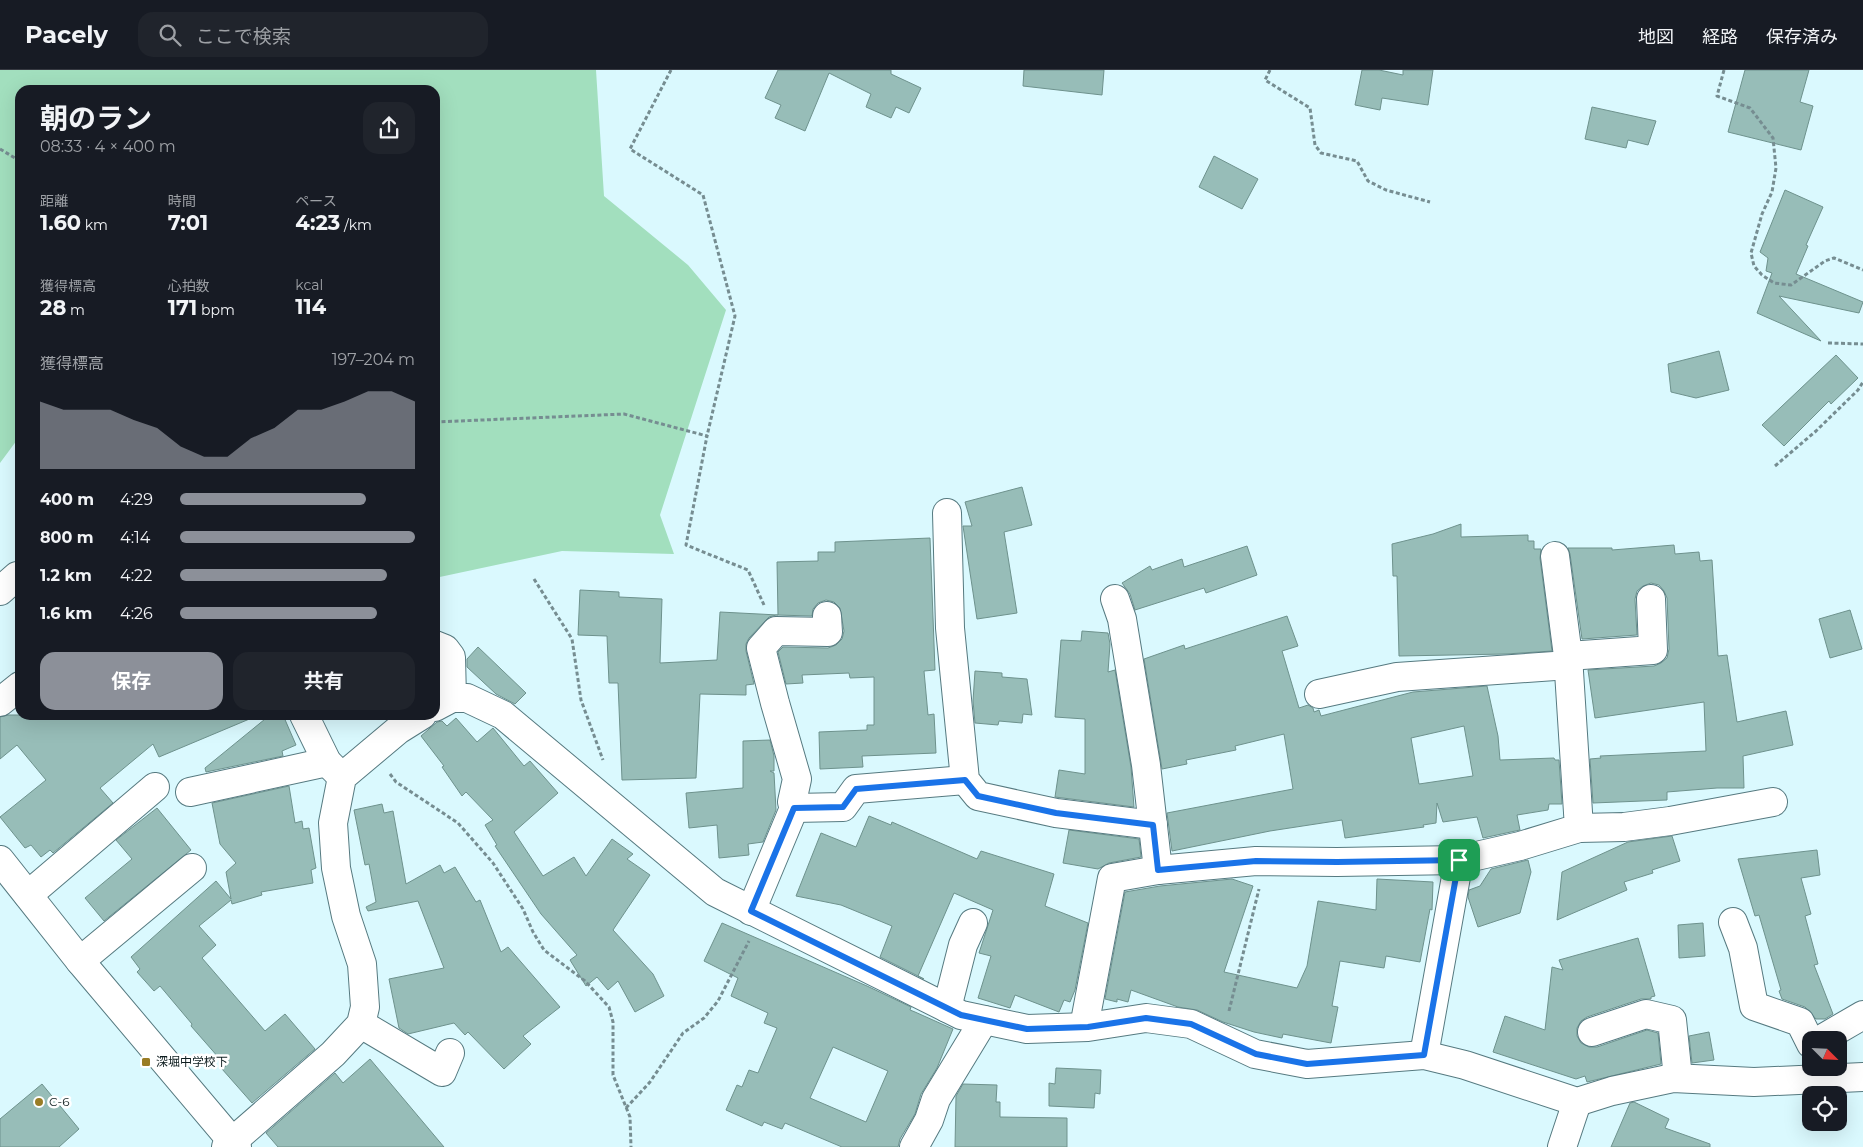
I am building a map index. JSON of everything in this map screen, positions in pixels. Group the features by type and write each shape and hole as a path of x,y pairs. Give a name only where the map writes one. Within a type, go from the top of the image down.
{"street":[{"path":"947,513 950,628 965,780 978,796 1056,813 1153,825"},
{"path":"1555,556 1568,660 1578,828"},
{"path":"1115,599 1122,619 1146,765 1158,870"},
{"path":"1318,694 1396,677 1653,650 1651,599"},
{"path":"758,914 794,808 792,802 797,779 774,703 761,648 776,631 828,632 827,616"},
{"path":"440,647 445,649 451,656 443,702 466,698 503,715 715,892 961,1015 1027,1029 1084,1027 1146,1018 1191,1024 1256,1054 1307,1064 1424,1055 1465,1066 1577,1102 1612,1091 1678,1078 1754,1082 1863,1077"},
{"path":"0,702 15,690"},
{"path":"0,860 80,961 232,1145 333,1054 361,1024 365,1007 362,964 346,916 336,868 333,823 334,769 307,720"},
{"path":"190,792 334,769 372,752 398,730 414,720"},
{"path":"794,808 843,807 856,789 965,780"},
{"path":"28,895 155,787"},
{"path":"1084,1027 1112,878 1158,870 1266,861 1459,860 1520,846 1578,828 1624,827 1670,821 1773,802"},
{"path":"1424,1055 1459,860"},
{"path":"80,961 192,868"},
{"path":"1733,922 1743,948 1754,1006 1800,1022 1804,1031"},
{"path":"947,1008 963,945 973,923"},
{"path":"1592,1032 1646,1014 1672,1020 1678,1078"},
{"path":"1835,1031 1863,1015"},
{"path":"914,1147 929,1120 939,1094 984,1020"},
{"path":"361,1024 442,1072 450,1053"},
{"path":"1562,1147 1577,1102"}],"path":[{"path":"671,70 630,149 703,195 735,316 707,436 686,545 748,570 776,631"},
{"path":"1270,70 1265,80 1310,108 1315,145 1321,153 1357,161 1368,181 1386,190 1430,202"},
{"path":"1724,70 1717,96 1750,108 1773,138 1776,168 1772,192 1762,214 1751,253 1754,266 1762,275 1774,283 1791,285 1825,261 1834,258 1863,270"},
{"path":"0,150 15,158"},
{"path":"1828,343 1863,344"},
{"path":"1775,466 1816,431 1858,390 1863,382"},
{"path":"440,422 624,414 707,436"},
{"path":"534,579 572,639 581,700 612,784 604,800"},
{"path":"372,752 396,782 458,823 493,863 523,909 532,932 544,950 585,981 609,1007 613,1022 613,1075 630,1117 631,1147"},
{"path":"1222,1038 1266,861"},
{"path":"626,1108 650,1082 683,1033 704,1018 718,1001 743,951 758,914"}],"green space":[{"path":"0,70 596,70 604,196 688,265 726,310 660,515 674,554 562,551 440,577 440,85 15,85 15,443 0,463"}],"building":[{"path":"778,70 891,70 891,74 921,88 909,113 896,107 891,118 866,107 871,94 829,73 805,131 775,118 781,105 765,98"},
{"path":"1024,70 1104,70 1102,95 1023,86"},
{"path":"1362,70 1379,70 1403,75 1403,70 1433,70 1428,105 1382,98 1380,110 1355,105"},
{"path":"1745,70 1809,70 1800,102 1813,106 1801,150 1728,132"},
{"path":"1592,107 1656,121 1648,145 1628,140 1626,148 1585,139"},
{"path":"1214,156 1258,179 1242,209 1199,187"},
{"path":"1785,190 1823,207 1806,245 1808,246 1796,274 1863,302 1859,313 1779,296 1821,341 1757,313 1772,273 1766,271 1768,258 1760,252"},
{"path":"1719,351 1729,390 1696,398 1671,392 1668,364"},
{"path":"1836,355 1858,378 1831,404 1829,401 1784,446 1762,425"},
{"path":"1022,487 1032,525 1004,532 1017,613 977,619 963,526 972,526 965,502"},
{"path":"1461,524 1461,537 1528,535 1528,541 1534,541 1534,549 1541,549 1540,558 1552,651 1399,656 1397,576 1393,576 1392,544 1433,534"},
{"path":"930,538 935,670 924,671 928,715 934,714 936,753 862,756 863,767 820,769 819,732 867,730 867,725 874,725 874,677 850,678 849,673 802,675 803,683 786,684 778,652 783,647 828,648 836,645 842,639 844,631 840,608 834,602 826,600 818,603 813,609 812,616 776,615 769,617 749,638 746,644 746,651 754,684 746,685 746,695 700,694 696,778 622,780 618,683 609,683 607,636 578,635 580,590 619,592 619,597 662,599 660,663 717,660 720,612 778,615 777,562 818,561 818,552 835,552 835,542"},
{"path":"1674,545 1675,554 1699,552 1700,561 1712,560 1718,656 1727,655 1737,722 1786,711 1793,745 1743,756 1744,788 1667,792 1667,800 1593,803 1590,759 1601,758 1600,756 1706,751 1704,702 1595,718 1588,670 1654,666 1667,658 1669,649 1667,598 1659,585 1651,583 1643,586 1637,591 1635,599 1637,635 1582,639 1568,548 1612,548 1612,550"},
{"path":"1247,546 1257,575 1206,593 1204,588 1135,610 1130,594 1122,583 1150,566 1152,570 1182,559 1184,567"},
{"path":"1850,610 1862,649 1830,658 1819,619"},
{"path":"1287,616 1298,646 1282,651 1299,708 1308,705 1313,708 1314,712 1319,710 1321,716 1413,692 1487,686 1498,736 1500,760 1554,758 1559,760 1562,804 1549,804 1548,810 1517,815 1520,830 1483,838 1477,817 1443,822 1437,803 1436,823 1423,825 1424,827 1345,838 1342,820 1270,831 1172,851 1167,813 1293,789 1284,734 1235,746 1236,750 1186,760 1187,764 1162,769 1144,659 1184,645 1185,649","holes":["1464,726 1473,776 1419,784 1411,738"]},
{"path":"1082,631 1108,633 1110,644 1108,672 1115,670 1131,767 1134,807 1055,797 1059,770 1085,774 1085,719 1055,717 1061,640 1081,641"},
{"path":"478,647 526,693 515,704 496,694 467,667 467,659"},
{"path":"975,671 1002,673 1002,677 1027,679 1032,715 1023,714 1022,723 999,721 998,725 975,723 973,701"},
{"path":"15,715 15,720 247,720 159,757 153,744 100,788 113,803 53,853 50,850 41,857 31,845 25,848 0,817 46,780 17,745 0,759 0,717"},
{"path":"456,718 477,742 493,728 524,766 530,761 558,793 514,832 543,876 574,857 586,876 612,839 633,854 627,859 650,875 613,930 653,974 664,996 635,1012 618,981 608,990 597,977 586,986 570,960 577,955 541,914 495,846 497,845 485,825 493,820 466,792 462,796 442,767 444,766 421,736 437,722 442,721 447,726"},
{"path":"264,720 285,720 296,745 282,751 283,756 206,772 205,768"},
{"path":"770,740 774,756 774,771 770,771 774,773 776,810 763,842 748,844 749,855 719,858 717,825 689,828 686,793 743,788 743,741"},
{"path":"289,786 295,823 302,821 303,829 309,828 316,868 311,870 313,883 261,892 262,895 232,904 231,900 199,926 216,945 202,958 265,1031 285,1014 315,1049 252,1103 222,1069 226,1066 191,1026 192,1024 160,986 154,991 137,972 140,969 131,957 216,881 231,899 226,872 236,863 220,844 212,803"},
{"path":"382,804 384,813 393,811 406,884 440,865 444,873 455,867 476,902 480,900 501,952 508,947 560,1007 523,1036 531,1044 504,1069 468,1032 465,1035 454,1023 408,1034 399,1028 389,979 444,968 418,901 368,911 366,907 376,902 369,864 365,865 354,810"},
{"path":"157,808 191,850 104,921 85,898 132,859 116,840"},
{"path":"869,816 891,825 892,822 977,859 981,851 1054,874 1045,906 1088,923 1075,990 1070,1002 1064,1000 1059,1012 1015,995 1010,1008 978,998 991,956 979,953 993,910 954,893 918,976 880,957 892,926 841,905 796,896 821,833 856,847"},
{"path":"1069,830 1139,839 1141,857 1109,863 1098,869 1063,863"},
{"path":"1672,836 1680,861 1652,870 1653,873 1624,882 1627,890 1557,920 1562,872 1628,842"},
{"path":"1817,850 1820,875 1801,878 1811,914 1805,916 1818,964 1814,965 1833,1014 1825,1019 1816,1019 1805,1007 1782,999 1759,915 1755,916 1738,859"},
{"path":"1528,860 1531,872 1520,913 1478,927 1468,897 1469,890 1480,886 1491,869"},
{"path":"1232,879 1253,886 1224,972 1297,988 1307,966 1318,901 1376,910 1377,879 1433,882 1432,910 1430,909 1420,962 1386,956 1384,968 1340,961 1332,1006 1338,1007 1331,1043 1283,1034 1282,1038 1254,1032 1223,1022 1197,1010 1178,1007 1131,990 1128,1002 1117,999 1117,1002 1105,999 1125,892 1160,886"},
{"path":"722,923 867,986 911,1007 910,1010 953,1029 937,1068 921,1094 915,1114 900,1139 898,1147 842,1147 785,1123 782,1129 764,1122 762,1126 726,1110 737,1085 742,1087 749,1070 758,1073 777,1028 764,1023 768,1013 731,996 738,978 704,961","holes":["833,1047 888,1071 866,1122 810,1098"]},
{"path":"1703,923 1705,956 1679,958 1678,925"},
{"path":"1638,938 1655,996 1651,997 1651,999 1641,999 1587,1017 1581,1021 1577,1028 1577,1036 1581,1043 1589,1047 1597,1047 1647,1030 1658,1033 1661,1064 1587,1082 1585,1076 1576,1079 1493,1052 1505,1016 1545,1030 1552,967 1563,970 1559,960"},
{"path":"1709,1032 1714,1060 1692,1063 1689,1036"},
{"path":"370,1059 444,1147 278,1147 266,1133 335,1073 343,1083"},
{"path":"1056,1068 1101,1070 1100,1094 1095,1093 1094,1108 1049,1106 1049,1083 1055,1084"},
{"name":"C-6","path":"42,1084 79,1129 59,1147 0,1147 0,1119"},
{"path":"963,1084 997,1085 996,1102 1000,1102 1000,1117 1067,1118 1067,1147 955,1147 956,1096"},
{"path":"1634,1102 1669,1119 1665,1128 1710,1144 1710,1147 1611,1147 1630,1103"}],"place":[{"name":"深堀中学校下","path":"146,1062"},
{"name":"C-6","path":"39,1102"}],"route":[{"path":"965,780 978,796 1056,813 1153,825 1158,870 1256,861 1459,860 1424,1055 1378,1057 1307,1064 1256,1054 1191,1024 1146,1018 1088,1027 1027,1029 961,1015 751,911 794,808 843,807 856,789 965,780"}]}
